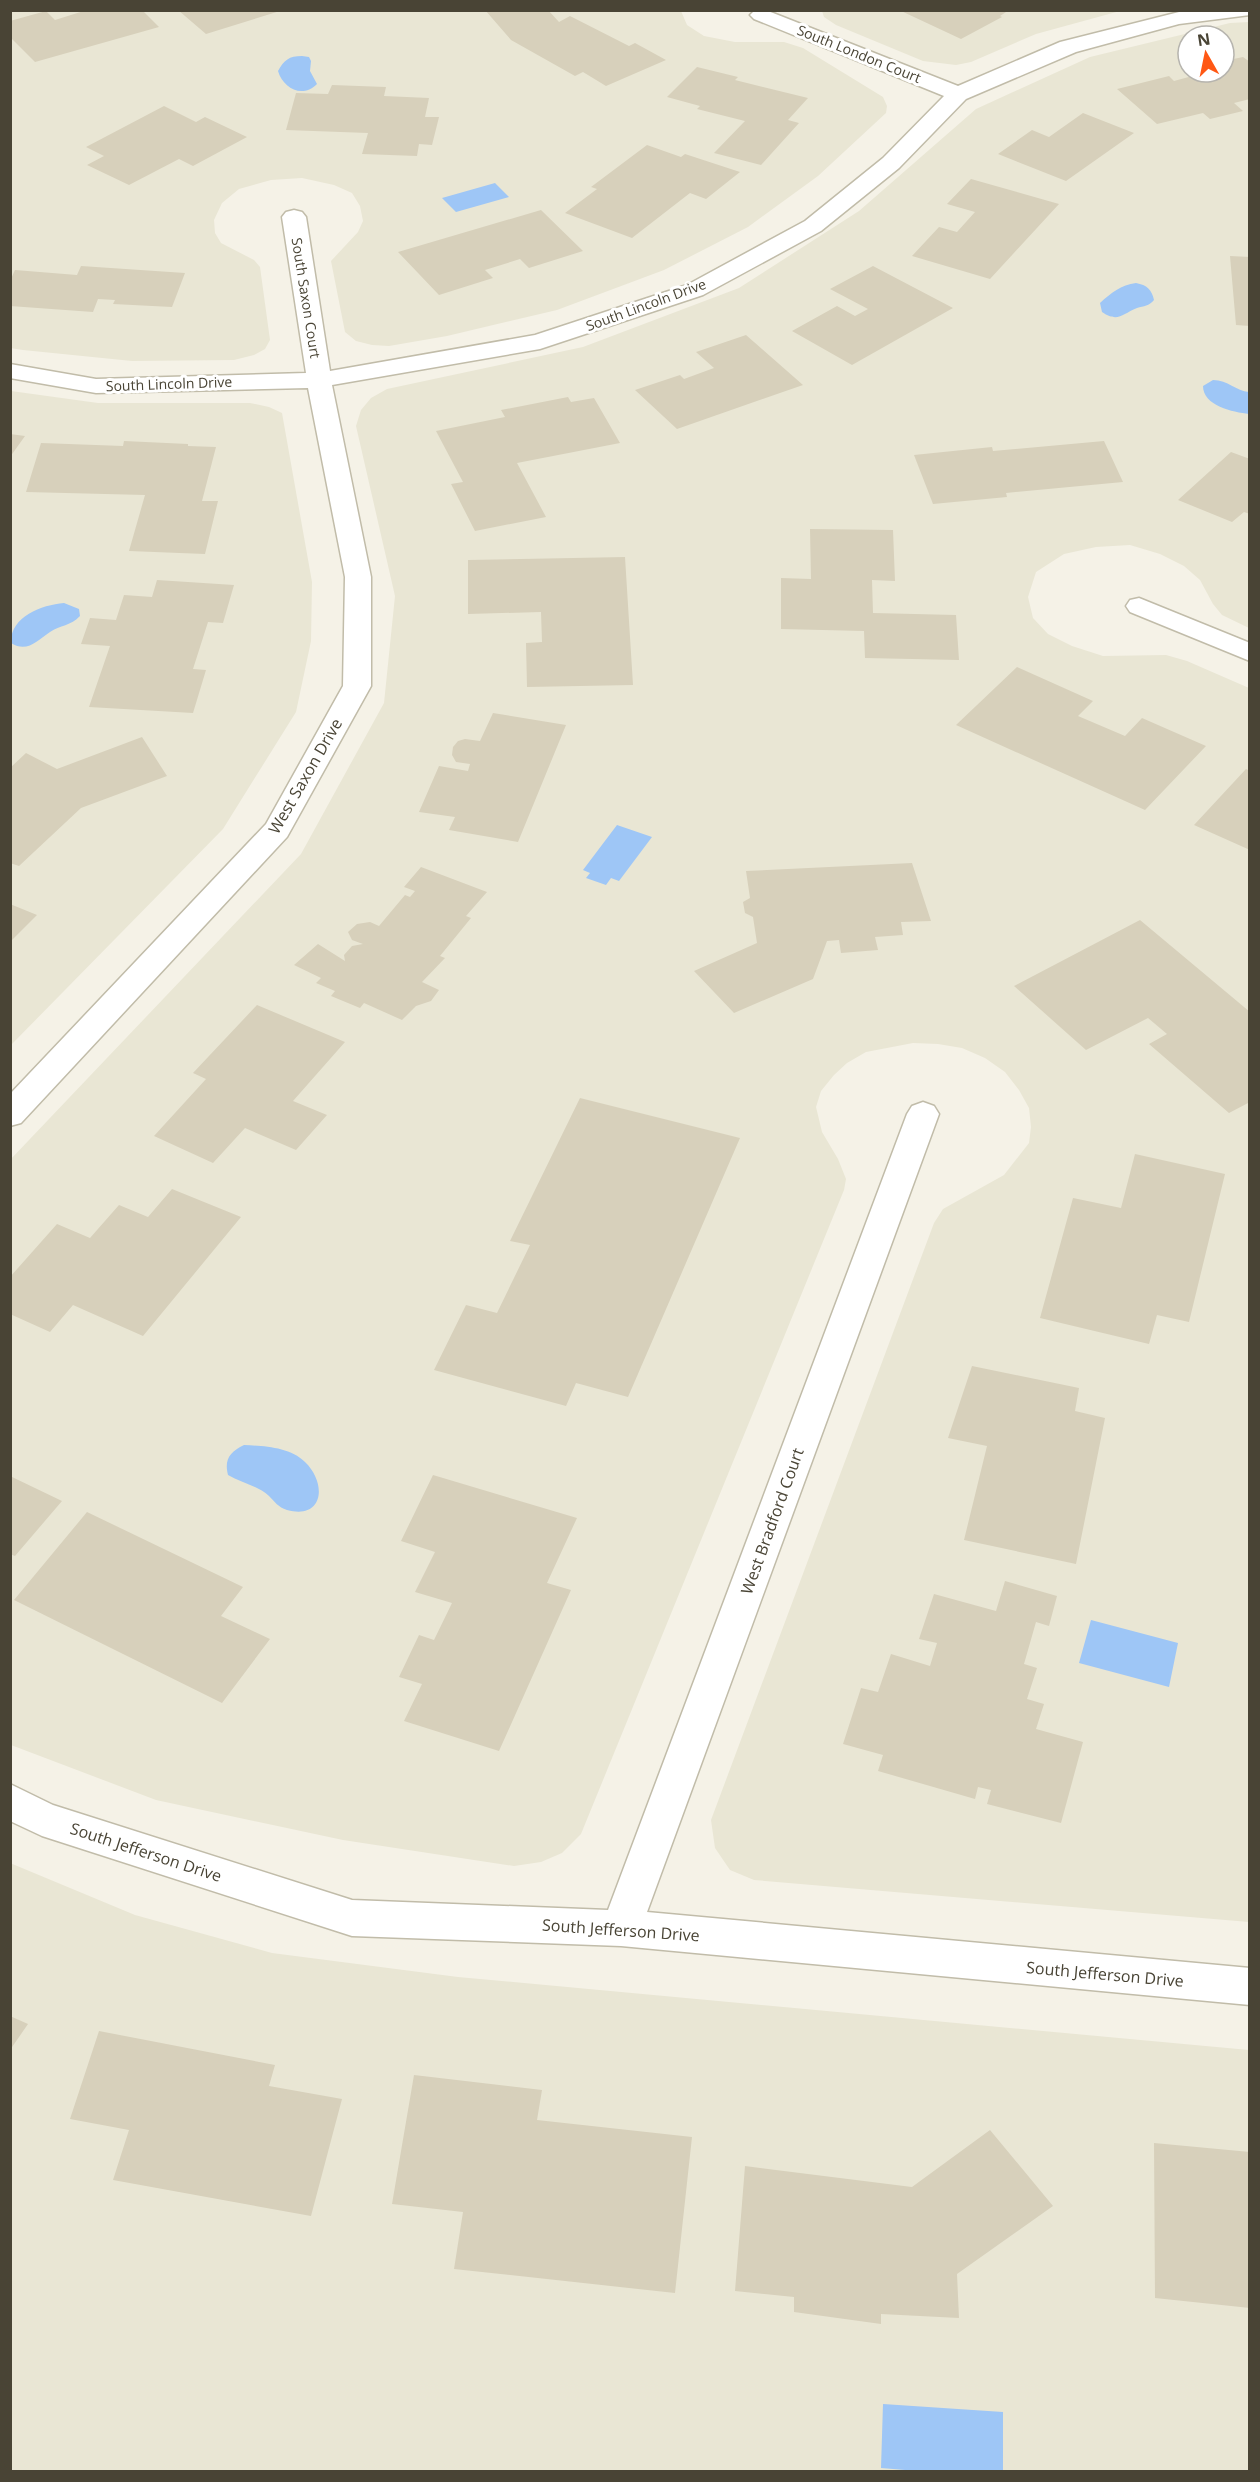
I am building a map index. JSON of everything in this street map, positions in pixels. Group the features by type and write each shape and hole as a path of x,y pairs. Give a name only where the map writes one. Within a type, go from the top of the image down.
{"street":[{"name":"South Lincoln Drive","path":"10,371 96,386 319,380 540,342 695,290 813,226 891,162 958,94 1068,47 1178,18 1244,10"},
{"name":"South London Court","path":"761,15 958,94"},
{"name":"South Saxon Court","path":"294,217 319,380"},
{"name":"West Saxon Drive","path":"10,1115 277,830 357,686 358,577 319,380"},
{"path":"1139,606 1250,653"},
{"name":"West Bradford Court","path":"621,1928 923,1114"},
{"name":"South Jefferson Drive","path":"10,1801 42,1819 352,1918 621,1928 1250,1988"}],"shaded area":[{"path":"10,11 681,11 687,25 704,36 735,42 784,42 803,48 883,97 887,106 886,113 818,176 748,227 664,270 557,310 447,336 389,346 356,341 345,332 331,261 358,232 363,221 360,206 352,193 334,185 302,178 271,180 239,189 222,203 214,220 215,233 221,243 254,260 260,267 270,340 265,349 254,355 234,360 132,361 23,350 10,348"},
{"path":"822,11 1120,11 1036,34 971,62 956,65 923,61 836,25 824,17"},
{"path":"1249,22 1249,628 1222,615 1200,580 1184,566 1160,554 1130,545 1096,547 1064,554 1036,572 1028,597 1033,618 1048,634 1072,646 1103,656 1166,655 1187,661 1249,688 1249,1922 754,1880 730,1870 715,1848 711,1820 934,1223 943,1209 1004,1175 1029,1143 1031,1127 1029,1108 1005,1072 985,1058 962,1048 938,1044 913,1043 866,1052 847,1063 821,1091 816,1107 822,1132 838,1159 846,1179 844,1190 581,1834 562,1853 541,1862 514,1866 343,1840 156,1800 11,1745 10,1160 301,854 384,703 395,596 356,426 361,410 371,398 387,389 583,347 739,288 859,211 976,109 1090,57 1176,36 1176,84 1236,84 1236,24 1226,24"},
{"path":"11,391 98,403 250,403 269,407 282,413 312,582 311,641 296,712 223,829 11,1045"},
{"path":"10,1863 135,1915 272,1953 458,1977 1249,2050 1249,2471 11,2471"}],"water":[{"path":"309,57 310,71 317,84 305,91 299,91 289,87 278,71 287,59"},
{"path":"495,183 509,197 456,212 442,198"},
{"path":"1136,283 1143,285 1152,293 1154,300 1152,302 1116,317 1102,312 1100,303 1104,299 1121,288"},
{"path":"1213,380 1249,392 1249,414 1220,407 1208,399 1203,386"},
{"path":"64,603 79,609 80,616 32,645 22,647 11,643 12,634 21,619 46,606"},
{"path":"617,825 652,837 619,881 611,878 606,885 586,878 590,873 583,870"},
{"path":"244,1445 284,1450 305,1462 317,1480 319,1489 315,1505 309,1510 299,1512 287,1510 259,1489 228,1475 229,1457"},
{"path":"1091,1620 1178,1643 1169,1687 1079,1663"},
{"path":"883,2404 1003,2412 1003,2471 929,2472 881,2468"}],"building":[{"path":"87,10 142,10 159,27 35,62 10,37 10,21 46,11 55,20"},
{"path":"178,10 280,10 280,11 206,34"},
{"path":"485,10 548,10 559,22 570,16 629,46 635,43 666,60 606,86 583,72 575,76 511,40"},
{"path":"899,10 1009,10 1000,16 1002,17 961,39"},
{"path":"1243,57 1250,62 1250,99 1234,103 1243,111 1210,119 1203,113 1157,124 1117,89 1169,76 1176,80 1176,84 1236,84 1236,58"},
{"path":"697,67 738,77 735,80 808,98 788,120 799,123 761,165 714,153 745,121 697,109 700,106 667,97"},
{"path":"332,85 386,87 384,96 429,98 425,117 439,117 432,145 419,144 417,156 362,154 368,133 286,130 296,93 328,94"},
{"path":"164,106 196,122 205,117 247,137 193,166 179,159 129,185 87,165 104,156 86,147"},
{"path":"1083,113 1134,133 1066,181 998,154 1032,130 1049,137"},
{"path":"647,145 681,157 685,154 740,172 706,199 690,193 632,238 565,213 597,189 591,187"},
{"path":"971,179 1059,204 990,279 912,256 939,227 957,232 975,212 947,204"},
{"path":"541,210 583,251 529,268 520,259 485,270 493,278 439,295 398,252"},
{"path":"1230,256 1250,257 1250,326 1236,325"},
{"path":"81,266 185,273 172,307 113,304 115,300 98,299 93,312 10,306 10,281 15,270 77,275"},
{"path":"873,266 953,308 852,365 792,331 837,306 855,316 868,309 830,289"},
{"path":"746,335 803,385 677,429 635,390 680,375 684,379 714,368 696,352"},
{"path":"568,397 571,402 594,398 620,443 517,463 546,517 475,531 451,484 463,482 436,431 505,417 501,410"},
{"path":"10,434 25,436 10,457"},
{"path":"124,441 216,447 202,501 218,501 205,554 129,551 145,495 26,492 41,443 123,446"},
{"path":"1104,441 1123,482 1006,493 1007,497 933,504 914,455 992,447 993,451"},
{"path":"1231,452 1250,459 1250,514 1244,512 1232,522 1178,500"},
{"path":"810,529 893,530 895,581 872,580 873,613 956,615 959,660 865,658 864,631 781,629 781,578 811,579"},
{"path":"625,557 633,685 527,687 526,643 542,642 541,612 468,614 468,560"},
{"path":"157,580 234,585 223,623 208,622 193,669 206,670 193,713 89,707 110,646 81,644 90,618 116,620 124,595 152,597"},
{"path":"1017,667 1093,701 1078,716 1125,736 1142,718 1206,746 1145,810 956,725"},
{"path":"493,713 566,725 518,842 449,830 455,817 419,812 439,766 468,771 470,764 456,762 452,755 453,747 458,741 465,739 480,741"},
{"path":"142,737 167,776 81,808 19,866 10,863 10,768 26,753 57,769"},
{"path":"1246,769 1250,771 1250,850 1194,825"},
{"path":"912,863 931,921 901,922 903,935 875,937 878,950 841,953 839,940 827,941 813,979 734,1013 694,971 757,943 753,917 745,913 743,902 750,898 746,871"},
{"path":"421,867 487,892 466,916 471,918 440,956 445,958 422,982 439,990 431,1001 416,1006 402,1020 364,1003 360,1008 331,996 335,991 316,983 321,978 294,965 318,944 345,961 344,955 352,946 363,944 352,940 348,932 357,924 370,922 379,926 405,895 410,897 415,891 404,887"},
{"path":"10,904 37,915 10,942"},
{"path":"1140,920 1250,1012 1250,1102 1229,1113 1149,1044 1167,1034 1148,1018 1086,1050 1014,986"},
{"path":"257,1005 345,1042 293,1101 327,1115 296,1150 245,1128 213,1163 154,1136 206,1079 193,1073"},
{"path":"580,1098 740,1138 628,1397 576,1383 566,1406 434,1370 466,1305 497,1313 530,1245 510,1241"},
{"path":"1135,1154 1225,1174 1189,1322 1157,1315 1149,1344 1040,1318 1073,1198 1121,1208"},
{"path":"172,1189 241,1217 143,1336 73,1305 50,1332 10,1314 10,1277 57,1224 90,1238 119,1205 148,1217"},
{"path":"972,1366 1079,1388 1075,1411 1105,1418 1076,1564 964,1540 987,1446 948,1438"},
{"path":"433,1475 577,1518 547,1583 571,1590 499,1751 404,1721 422,1684 399,1677 419,1635 434,1640 452,1603 415,1592 435,1552 401,1541"},
{"path":"10,1476 62,1501 15,1556 10,1554"},
{"path":"87,1512 243,1587 221,1616 270,1639 222,1703 14,1600"},
{"path":"1005,1581 1057,1596 1049,1626 1036,1622 1024,1664 1037,1668 1027,1699 1044,1704 1036,1729 1083,1742 1061,1823 987,1804 991,1790 978,1787 975,1799 878,1771 883,1755 843,1744 861,1688 878,1692 891,1654 930,1666 937,1643 919,1639 934,1594 996,1611"},
{"path":"10,2016 28,2024 10,2050"},
{"path":"99,2031 275,2065 269,2086 342,2099 311,2216 113,2180 129,2130 70,2119"},
{"path":"414,2075 542,2090 537,2120 692,2137 675,2293 454,2269 463,2212 392,2204"},
{"path":"990,2130 1053,2206 957,2274 959,2318 881,2314 881,2324 794,2312 794,2297 735,2291 745,2166 912,2187"},
{"path":"1154,2143 1250,2152 1250,2308 1155,2298"}]}
